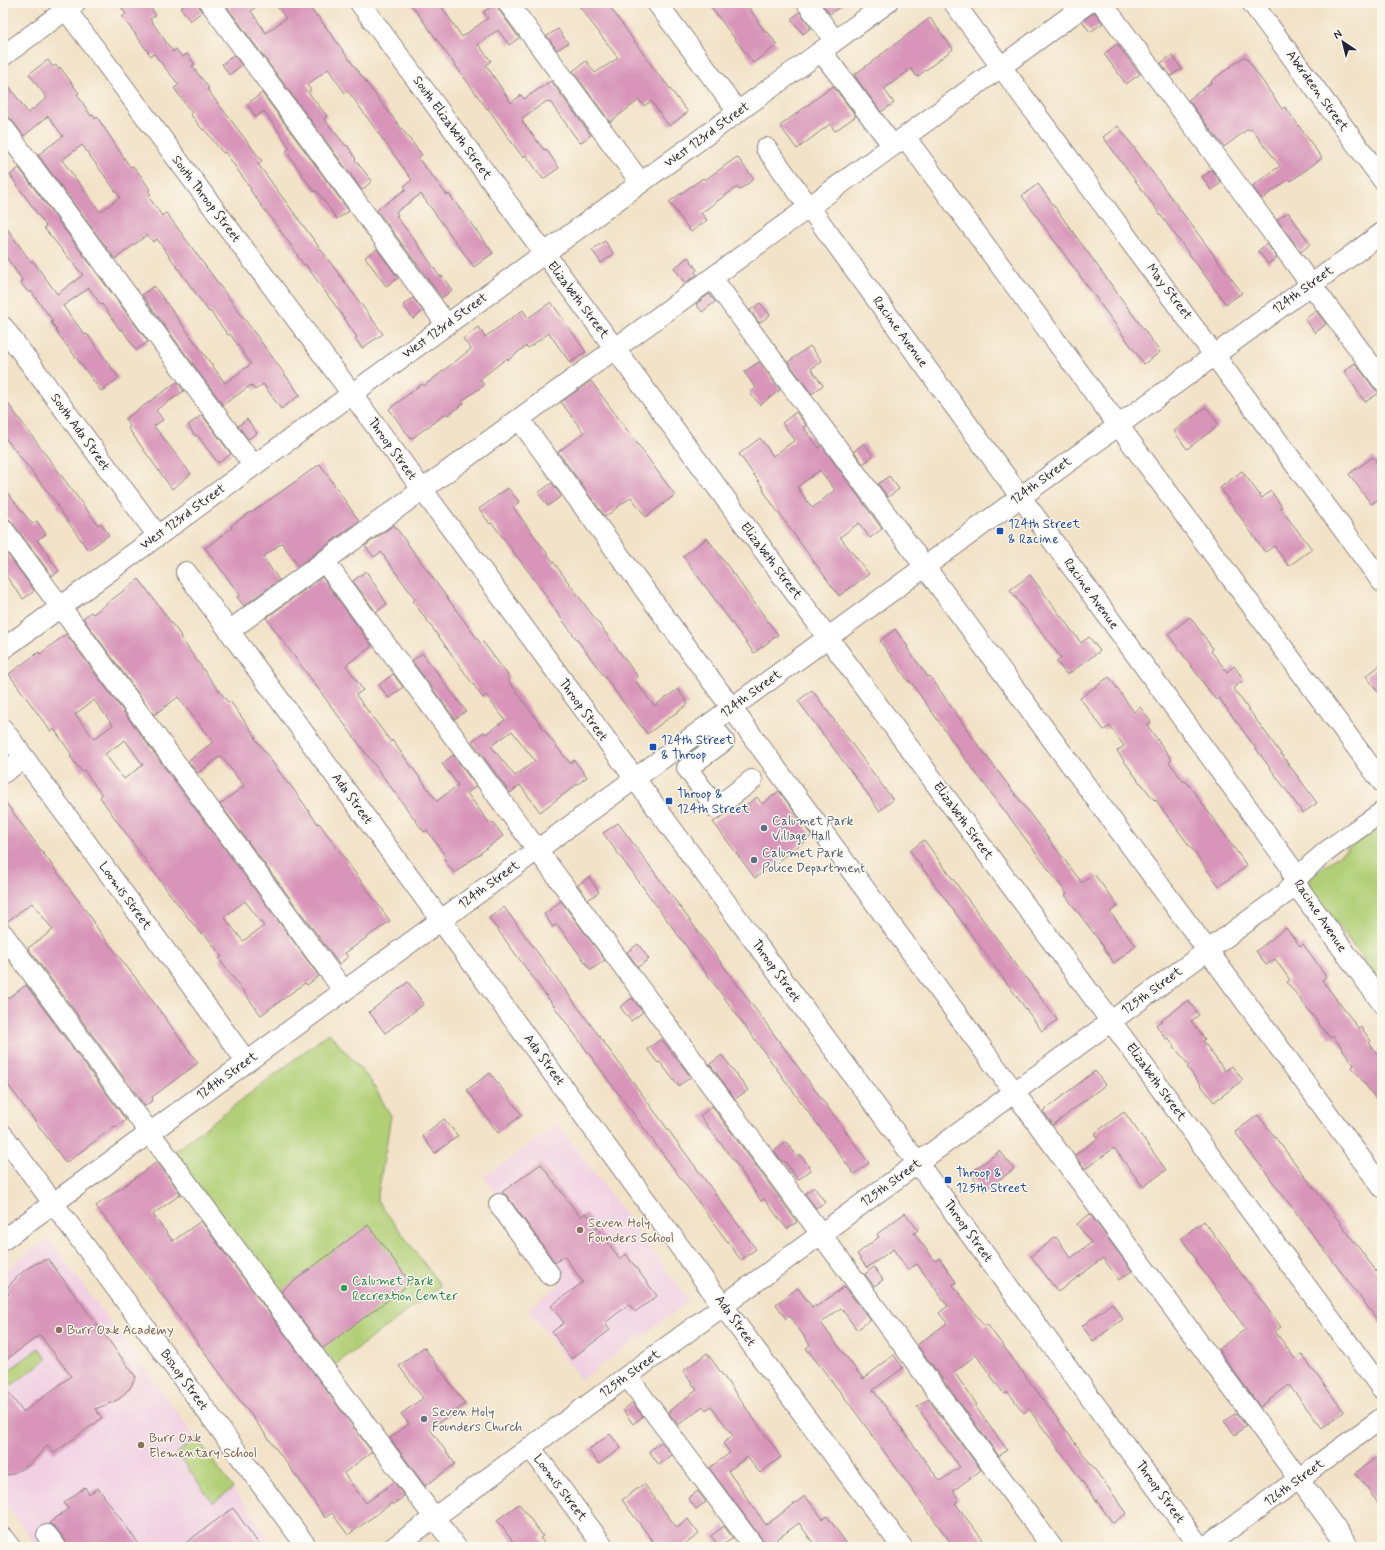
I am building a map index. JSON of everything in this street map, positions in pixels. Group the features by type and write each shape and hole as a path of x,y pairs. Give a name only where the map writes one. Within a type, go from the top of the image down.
{"street":[{"path":"210,3 447,325"},
{"name":"South Elizabeth Street","path":"360,3 544,254"},
{"path":"508,3 641,183"},
{"path":"658,3 738,112"},
{"path":"807,3 828,46 899,141 1118,425 1382,782"},
{"name":"West 123rd Street","path":"3,649 887,3"},
{"name":"May Street","path":"954,3 1382,582"},
{"path":"229,631 1088,3"},
{"path":"1102,3 1382,380"},
{"name":"Aberdeen Street","path":"1252,3 1382,179"},
{"path":"3,56 67,5"},
{"name":"South Throop Street","path":"67,5 352,394"},
{"path":"3,126 254,466"},
{"name":"Racine Avenue","path":"766,148 1291,867 1294,882 1382,1003"},
{"name":"124th Street","path":"3,1240 1382,233"},
{"name":"Elizabeth Street","path":"544,254 1382,1390"},
{"path":"712,278 1382,1187"},
{"name":"South Ada Street","path":"3,327 158,536"},
{"name":"Throop Street","path":"352,394 1200,1547"},
{"path":"519,419 1349,1547"},
{"path":"3,530 344,991"},
{"path":"324,562 1052,1547"},
{"name":"Ada Street","path":"186,572 723,1306 902,1547"},
{"path":"692,764 724,741 711,723"},
{"name":"Loomis Street","path":"3,729 247,1062"},
{"path":"684,743 692,764 716,808 752,780"},
{"path":"3,774 24,758"},
{"name":"125th Street","path":"394,1547 1286,893 1310,865 1382,812"},
{"path":"3,934 456,1547"},
{"name":"Bishop Street","path":"3,1135 307,1547"},
{"path":"499,1204 550,1275"},
{"path":"628,1376 754,1547"},
{"name":"126th Street","path":"1205,1547 1382,1418"},
{"name":"Loomis Street","path":"530,1447 604,1547"},
{"path":"3,1538 10,1547"}],"shaded area":[{"name":"Seven Holy Founders School","path":"558,1124 689,1301 581,1380 528,1309 562,1283 484,1177"},
{"path":"48,1238 276,1547 37,1547 3,1501 3,1272"}],"green space":[{"path":"1382,824 1382,985 1307,883 1315,873"},
{"path":"329,1033 371,1081 391,1116 377,1200 441,1286 331,1368 172,1153"},
{"path":"39,1348 47,1359 12,1385 4,1374"},
{"path":"197,1438 233,1488 213,1503 177,1453"}],"building":[{"path":"118,3 147,3 156,15 150,19 173,52 176,49 182,57 187,54 195,64 192,66 209,88 207,89 262,161 258,164 383,334 362,348 355,338 357,337 340,312 305,264 304,265 297,256 298,255 250,190 251,189 225,152 223,153 190,114 192,113 174,88 179,85 154,54 151,56 122,17 126,14"},
{"path":"188,3 198,3 202,12 190,21 181,8"},
{"path":"234,3 261,3 251,11 266,33 286,18 274,3 307,3 422,155 418,158 447,195 449,194 493,253 474,267 421,194 396,212 398,215 396,216 440,277 442,276 452,290 442,298 377,210 406,189 404,186 412,180 348,91 345,93 328,69 307,85 311,90 308,92 327,116 324,119 346,146 347,145 356,159 355,160 372,181 362,190 228,8"},
{"path":"410,3 439,3 462,37 488,18 483,12 497,3 499,10 519,38 509,45 498,30 478,44 491,61 486,65 511,103 521,95 524,99 551,81 591,135 580,143 550,102 549,103 547,101 522,118 522,121 544,150 546,149 559,168 543,179 526,155 523,157 510,140"},
{"path":"577,3 607,3 660,77 688,112 669,126 651,101 644,106 639,100 610,122 573,71 586,61 595,73 618,58"},
{"path":"708,3 746,3 765,32 768,32 777,45 753,63"},
{"path":"821,3 845,3 830,14"},
{"path":"800,12 811,28 803,34 791,19"},
{"path":"1095,12 1103,23 1090,32 1082,21"},
{"path":"930,18 953,49 917,77 911,69 884,89 894,103 881,112 854,75"},
{"path":"558,29 568,43 557,50 547,36"},
{"path":"1117,44 1140,74 1126,84 1104,54"},
{"path":"234,55 242,65 229,75 222,64"},
{"path":"1172,55 1182,69 1171,76 1161,63"},
{"path":"1245,56 1282,109 1285,107 1322,158 1291,181 1289,179 1262,199 1252,186 1280,166 1252,129 1248,129 1224,147 1188,100"},
{"path":"48,60 53,67 56,65 59,69 60,67 79,93 77,94 91,116 93,115 95,119 97,117 128,164 131,167 133,166 141,176 150,190 148,191 151,194 148,196 162,216 165,213 168,215 300,395 281,409 263,384 255,390 251,385 223,405 142,295 154,286 225,383 251,364 230,334 228,335 210,311 209,312 157,239 153,242 147,235 115,259 38,155 63,136 48,116 24,136 12,120 3,116 3,78 28,113 47,98 29,74","holes":["82,145 120,197 100,212 62,160"]},
{"path":"833,86 856,116 835,131 830,124 797,149 780,126"},
{"path":"262,93 349,211 337,219 317,191 315,192 305,179 286,151 290,148 264,111 256,117 247,104"},
{"path":"1118,126 1242,293 1226,304 1103,137"},
{"path":"737,157 754,179 739,190 737,187 701,213 707,220 691,232 669,202 703,178 705,180"},
{"path":"19,168 148,342 136,350 122,329 120,330 89,288 63,306 85,335 87,334 119,378 101,391 56,331 57,330 51,322 53,321 31,291 29,293 20,282 23,281 3,253 3,223 31,262 33,261 57,294 83,275 44,228 46,226 10,175"},
{"path":"1212,170 1221,183 1211,190 1202,177"},
{"path":"1038,184 1160,352 1144,364 1022,196"},
{"path":"1288,212 1310,244 1301,252 1277,220"},
{"path":"605,241 614,254 601,263 592,250"},
{"path":"1267,244 1277,257 1268,264 1258,251"},
{"path":"377,249 398,278 386,286 365,257"},
{"path":"688,257 697,270 695,272 697,275 685,283 674,268"},
{"path":"709,294 715,302 702,312 696,304"},
{"path":"413,298 423,311 413,319 403,305"},
{"path":"551,302 586,352 570,363 549,333 528,348 526,346 508,360 507,358 480,379 484,385 462,401 464,403 448,415 447,413 411,439 389,409 422,384 424,386 471,349 463,339 478,327 485,337 523,310 528,318"},
{"path":"760,303 770,315 759,323 750,310"},
{"path":"1316,311 1326,324 1315,333 1305,319"},
{"path":"810,346 822,361 811,369 823,385 812,394 788,362"},
{"path":"759,362 780,390 760,405 750,393 756,388 744,372"},
{"path":"1355,363 1379,393 1365,402 1344,371"},
{"path":"591,381 675,495 646,517 631,497 605,517 558,452 584,433 561,402"},
{"path":"177,382 184,391 156,410 163,420 154,426 191,474 172,489 128,428 130,426 125,419"},
{"path":"3,397 98,525 101,523 109,535 88,550 57,506 58,505 3,435"},
{"path":"1206,407 1219,425 1187,449 1174,431"},
{"path":"796,412 806,425 803,427 819,448 822,446 882,529 870,538 859,523 840,537 869,574 839,596 775,508 763,490 764,489 739,454 760,438 773,456 795,440 782,423","holes":["820,470 835,490 812,508 797,487"]},
{"path":"202,415 231,454 218,463 197,435 195,436 188,425"},
{"path":"247,419 257,433 248,439 238,426"},
{"path":"864,443 873,456 863,464 854,451"},
{"path":"1373,457 1382,469 1382,497 1371,504 1349,474"},
{"path":"320,464 359,521 298,566 282,543 263,557 279,580 244,606 237,597 240,595 205,548 232,528 231,526 250,512 251,513"},
{"path":"1242,471 1262,498 1271,491 1282,507 1280,508 1312,549 1289,566 1274,546 1265,552 1220,488"},
{"path":"889,476 899,489 888,497 878,484"},
{"path":"552,483 561,496 548,506 538,493"},
{"path":"3,487 32,524 37,521 46,534 37,540 59,571 52,576 12,522 3,513"},
{"path":"508,488 519,502 513,507 638,677 635,680 654,706 678,689 688,704 647,734 558,614 543,591 492,523 490,524 479,509"},
{"path":"394,525 481,644 483,642 510,678 508,680 556,746 570,763 574,760 587,777 540,812 520,785 510,793 472,741 484,732 486,734 505,720 486,695 483,698 413,601 415,599 381,552 374,557 365,546","holes":["512,731 535,761 515,776 491,746"]},
{"path":"707,538 778,635 754,653 683,556"},
{"path":"3,548 34,590 23,599 3,572"},
{"path":"366,571 387,604 376,612 353,581"},
{"path":"1030,575 1081,643 1089,637 1100,651 1067,675 1056,661 1061,658 1010,590"},
{"path":"322,577 372,646 346,665 363,690 356,695 391,742 392,740 437,801 458,785 442,764 453,755 476,786 467,793 490,824 493,822 503,836 454,873 444,859 446,857 427,830 424,832 266,618"},
{"path":"139,579 213,683 228,702 230,701 288,784 289,783 318,824 319,823 390,921 345,953 348,957 339,964 220,804 244,786 221,756 198,773 188,761 213,742 178,697 154,715 83,618 91,612 93,614"},
{"path":"1190,617 1213,649 1211,651 1227,672 1234,666 1244,680 1233,688 1317,803 1303,813 1219,698 1216,700 1168,634"},
{"path":"895,629 908,647 907,648 928,677 930,676 975,741 1082,883 1094,874 1118,906 1110,912 1136,946 1114,963 1104,947 1065,895 1067,894 964,757 880,641"},
{"path":"66,634 319,976 307,985 305,983 261,1015 219,959 222,957 203,932 201,934 170,894 114,817 100,797 102,795 84,770 82,772 70,756 72,755 54,729 51,732 9,674 39,652 40,654","holes":["94,700 113,725 94,739 75,714","125,740 143,765 124,779 105,754","245,901 264,926 243,941 224,917"]},
{"path":"422,653 466,711 455,719 412,661"},
{"path":"1382,664 1382,697 1366,676"},
{"path":"393,674 403,687 389,698 379,685"},
{"path":"1109,677 1134,712 1140,707 1151,722 1147,725 1172,760 1169,762 1184,782 1186,781 1247,866 1219,886 1155,799 1154,800 1140,783 1117,751 1124,746 1110,726 1104,730 1080,698"},
{"path":"812,690 893,800 879,811 798,701"},
{"name":"Calumet Park Village Hall","path":"779,791 812,836 755,878 713,822 732,810 734,814 757,797 762,804"},
{"path":"3,799 198,1063 152,1097 153,1100 145,1106 28,948 53,930 34,905 32,903 3,923"},
{"path":"618,823 869,1163 854,1174 603,833"},
{"path":"924,840 1057,1020 1042,1031 910,851"},
{"path":"589,877 599,892 588,900 578,885"},
{"path":"561,901 605,960 591,970 557,924 553,927 544,914"},
{"path":"504,907 756,1249 741,1260 489,918"},
{"path":"1286,928 1300,946 1303,944 1314,959 1326,977 1322,980 1359,1029 1361,1027 1371,1041 1369,1043 1382,1060 1382,1107 1352,1067 1354,1065 1333,1036 1330,1038 1287,982 1290,980 1275,959 1266,965 1256,951"},
{"path":"638,944 649,959 638,967 627,952"},
{"path":"408,982 424,1004 385,1033 369,1012"},
{"path":"26,985 126,1120 116,1127 115,1126 66,1163 3,1078 3,1002"},
{"path":"632,998 643,1012 631,1021 620,1007"},
{"path":"1188,1000 1199,1015 1191,1021 1205,1039 1203,1041 1225,1071 1232,1066 1243,1080 1214,1102 1187,1067 1189,1066 1168,1038 1166,1039 1156,1025"},
{"path":"661,1039 691,1077 678,1086 660,1062 658,1063 647,1049"},
{"path":"722,1055 748,1090 735,1099 710,1064"},
{"path":"1095,1071 1105,1085 1053,1125 1043,1111"},
{"path":"490,1073 522,1115 498,1133 467,1090"},
{"path":"712,1106 797,1222 787,1229 764,1199 761,1201 735,1162 700,1116"},
{"path":"1124,1112 1166,1170 1143,1187 1114,1148 1085,1169 1075,1155 1098,1138 1095,1133"},
{"path":"1258,1115 1376,1271 1382,1267 1382,1326 1235,1132"},
{"path":"444,1119 458,1136 435,1153 422,1136"},
{"path":"786,1142 798,1157 801,1155 811,1170 798,1180 784,1161 782,1162 774,1151"},
{"path":"1000,1151 1014,1169 984,1191 970,1173"},
{"path":"157,1162 181,1194 153,1214 156,1219 173,1241 201,1221 372,1452 344,1473 345,1475 366,1503 394,1482 404,1496 348,1535 332,1513 325,1518 300,1481 96,1206"},
{"path":"541,1164 580,1217 586,1213 620,1259 626,1254 657,1296 635,1312 629,1304 605,1323 610,1330 571,1359 552,1332 564,1323 551,1306 583,1282 564,1256 555,1263 508,1197 502,1192"},
{"path":"814,1187 825,1202 816,1208 805,1194"},
{"path":"905,1213 918,1230 914,1233 935,1261 939,1258 956,1282 953,1285 984,1326 987,1324 1127,1513 1113,1523 1029,1409 1024,1413 1008,1392 1004,1394 976,1355 954,1372 977,1405 975,1406 1007,1450 999,1456 917,1345 947,1323 939,1313 948,1306 917,1264 908,1270 893,1249 867,1268 857,1254 879,1237 877,1234"},
{"path":"1090,1214 1132,1271 1119,1280 1103,1258 1058,1292 1031,1256 1056,1237 1071,1258 1091,1243 1077,1224"},
{"path":"1204,1221 1281,1327 1275,1331 1295,1359 1302,1355 1344,1412 1322,1428 1289,1385 1260,1407 1218,1349 1246,1329 1195,1260 1196,1259 1181,1238"},
{"name":"Calumet Park Recreation Center","path":"368,1225 411,1283 323,1348 281,1291"},
{"name":"Burr Oak Academy","path":"48,1259 136,1377 130,1388 119,1399 95,1409 102,1418 54,1453 48,1445 29,1465 12,1474 3,1476 3,1385 23,1412 71,1376 40,1335 3,1362 3,1299 9,1294 6,1290 26,1269"},
{"path":"874,1267 883,1280 874,1286 865,1274"},
{"path":"844,1287 870,1320 857,1330 841,1308 821,1323 863,1379 894,1355 903,1368 873,1390 940,1481 960,1467 929,1426 930,1425 917,1407 928,1399 981,1470 953,1491 959,1500 955,1503 988,1547 954,1547 848,1402 806,1348 810,1345 790,1316 786,1319 776,1304 798,1288 812,1307 815,1305 816,1307"},
{"path":"1112,1303 1123,1319 1093,1341 1082,1326"},
{"name":"Seven Holy Founders Church","path":"424,1347 465,1404 430,1429 455,1464 425,1486 390,1438 409,1424 401,1414 423,1398 399,1366"},
{"path":"707,1353 781,1457 760,1473 747,1457 728,1471 766,1525 805,1496 823,1519 827,1516 849,1547 816,1547 799,1523 776,1540 781,1547 765,1547 763,1540 709,1468 730,1453 723,1443 733,1436 711,1406 706,1410 703,1406 678,1425 668,1412 697,1390 683,1371"},
{"path":"632,1403 643,1416 633,1424 623,1410"},
{"path":"1236,1413 1246,1426 1235,1435 1224,1421"},
{"path":"610,1434 621,1448 599,1464 588,1450"},
{"path":"661,1442 672,1455 659,1465 649,1451"},
{"path":"1377,1457 1382,1464 1382,1508 1355,1473"},
{"path":"644,1484 677,1528 688,1519 699,1534 681,1547 657,1547 622,1500"},
{"path":"85,1487 89,1494 98,1488 141,1547 67,1547 65,1540 56,1528 49,1523 68,1509 64,1503"},
{"path":"698,1491 706,1502 696,1509 688,1498"},
{"path":"519,1504 543,1536 540,1538 547,1547 517,1547 497,1520"},
{"path":"233,1508 261,1547 180,1547"},
{"path":"724,1526 733,1538 720,1547 711,1536"}],"place":[{"name":"124th Street & Racine","path":"1000,531"},
{"name":"124th Street & Throop","path":"653,747"},
{"name":"Throop & 124th Street","path":"669,801"},
{"name":"Calumet Park Village Hall","path":"764,828"},
{"name":"Calumet Park Police Department","path":"754,860"},
{"name":"Throop & 125th Street","path":"948,1180"},
{"name":"Seven Holy Founders School","path":"580,1230"},
{"name":"Calumet Park Recreation Center","path":"344,1288"},
{"name":"Burr Oak Academy","path":"59,1330"},
{"name":"Seven Holy Founders Church","path":"424,1419"},
{"name":"Burr Oak Elementary School","path":"141,1445"}]}
